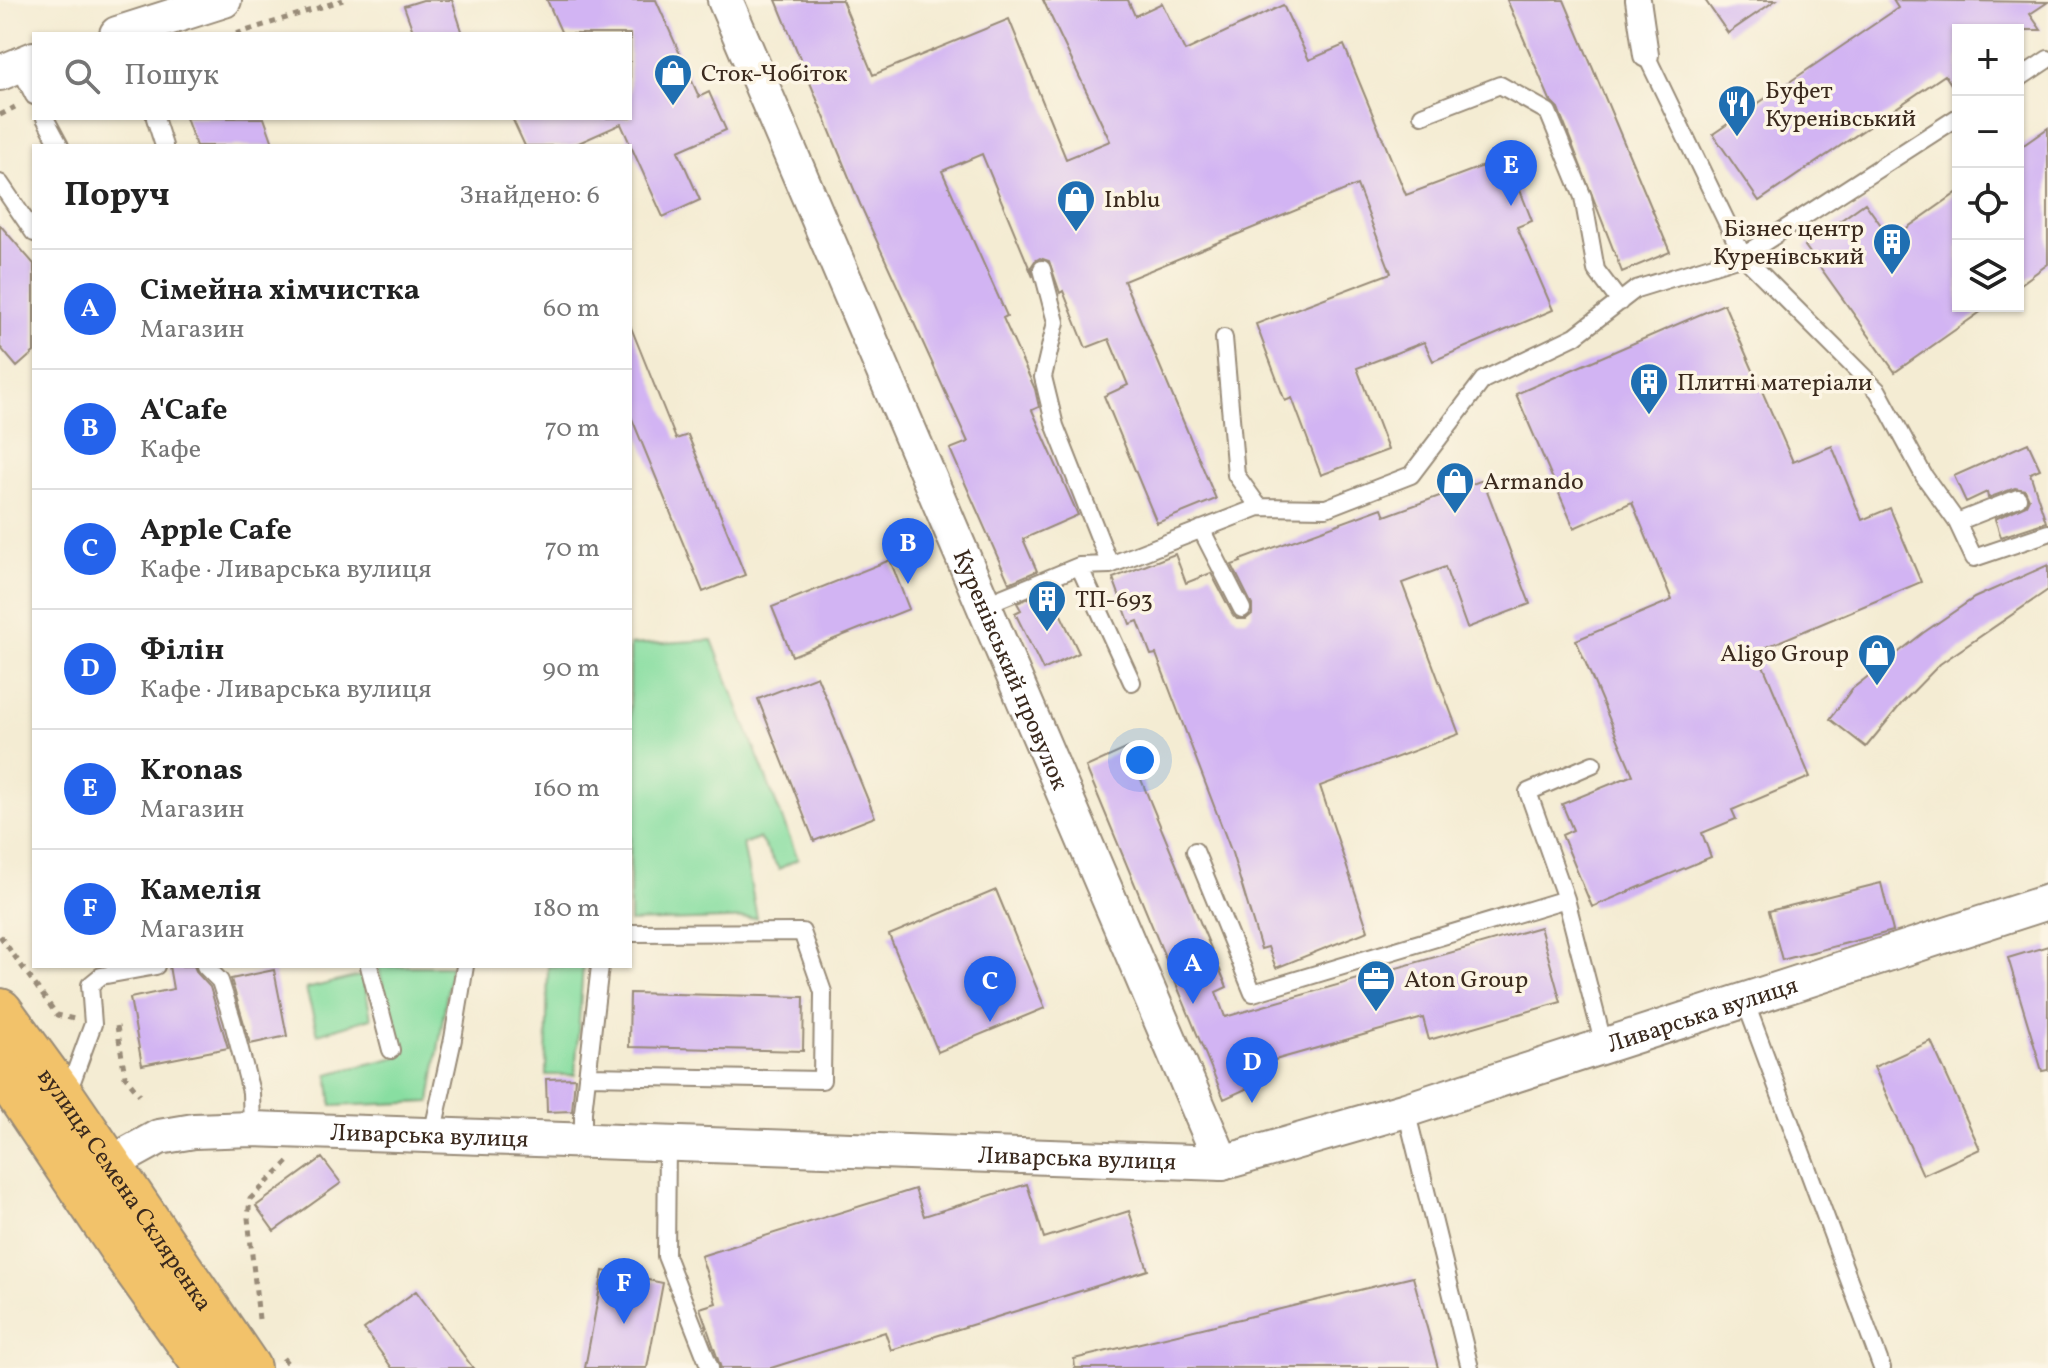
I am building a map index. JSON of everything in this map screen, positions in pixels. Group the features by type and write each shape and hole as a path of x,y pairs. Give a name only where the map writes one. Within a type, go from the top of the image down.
{"main road":[{"name":"вулиця Семена Скляренка","path":"0,1011 65,1100 94,1173 207,1368"},
{"name":"вулиця Семена Скляренка","path":"0,1067 94,1173 248,1368"}],"street":[{"path":"123,32 224,0"},
{"name":"Куренівський провулок","path":"725,0 1222,1163"},
{"path":"1638,0 1646,55"},
{"name":"Ливарська вулиця","path":"94,1173 159,1137 194,1131 252,1129 1222,1163 1406,1110 2048,902"}],"lane":[{"path":"1646,55 1743,256 1878,391 1924,476 1957,522 1974,558 2048,533"},
{"path":"2024,75 2048,59"},
{"path":"17,66 32,92"},
{"path":"1422,115 1500,85 1548,112 1583,197 1596,270 1620,302"},
{"path":"46,120 59,144"},
{"path":"156,120 163,144"},
{"path":"984,605 1079,566 1110,565 1259,507 1326,508 1411,475 1483,380 1575,336 1636,289 1743,256 1952,121"},
{"path":"0,183 32,230"},
{"path":"1042,269 1056,322 1043,377 1055,426 1110,565"},
{"path":"1224,338 1236,475 1259,507"},
{"path":"1957,522 2018,498"},
{"path":"1201,529 1242,609"},
{"path":"1079,566 1132,682"},
{"path":"1593,764 1528,792 1566,899 1604,1046"},
{"path":"1195,851 1253,993 1566,899"},
{"path":"587,1076 822,1080 823,992 802,932 632,933"},
{"path":"65,1100 93,1024 86,968"},
{"path":"90,985 101,976 145,968"},
{"path":"207,968 220,981 232,1019 251,1092 252,1129"},
{"path":"370,968 391,1050"},
{"path":"432,1135 465,968"},
{"path":"583,1140 600,968"},
{"path":"1745,1001 1882,1368"},
{"path":"1406,1110 1470,1368"},
{"path":"667,1143 666,1256 710,1368"}],"path":[{"path":"242,32 343,0"},
{"path":"259,1324 248,1218 250,1199 296,1154 281,1155"}],"green space":[{"path":"712,640 798,859 779,869 759,838 743,844 757,918 632,922 632,645"},
{"path":"379,968 451,968 430,1102 332,1106 328,1074 401,1056"},
{"path":"548,968 583,968 575,1075 546,1075"},
{"path":"363,975 371,1018 318,1034 306,989"}],"building":[{"path":"423,0 452,0 462,32 413,32 404,6"},
{"name":"Сток-Чобіток","path":"547,0 656,0 699,97 709,92 726,130 678,151 700,200 663,217 621,124 576,144 524,144 513,120 632,120 632,32 561,32"},
{"path":"776,0 842,0 873,75 1009,19 1066,159 1110,141 1043,0 1128,0 1135,16 1162,3 1185,51 1283,5 1309,60 1344,45 1406,195 1507,157 1532,221 1517,227 1553,310 1433,361 1424,342 1357,368 1388,450 1321,475 1292,398 1285,401 1256,324 1391,273 1357,185 1124,281 1216,499 1157,523 1104,396 1128,385 1109,339 1086,348 1063,291 1060,293 1049,261 1040,258 1035,261 1031,267 1033,277 982,154 942,171 1007,316 1003,318 1035,389 1039,407 1032,410 1078,515 1023,539 1037,571 1009,583 950,449 968,442 860,204"},
{"path":"1507,0 1564,0 1670,252 1622,272 1558,108 1550,100"},
{"path":"1705,0 1776,0 1728,33"},
{"path":"1893,0 2048,2 2030,14 2041,30 2024,30 2024,24 1952,24 1952,86 1945,75 1759,201 1713,134 1898,8"},
{"path":"187,120 265,120 273,144 195,144"},
{"path":"2048,128 2048,264 2024,282 2024,168 2024,145"},
{"name":"Бізнес центр Куренівський","path":"1952,196 1952,312 1980,312 1895,372 1805,246 1865,203 1891,239"},
{"path":"0,225 32,262 32,354 17,367 0,347"},
{"path":"1724,304 1793,462 1832,446 1862,520 1890,508 1921,582 1757,651 1810,777 1732,810 1736,819 1702,833 1711,857 1592,907 1562,835 1573,830 1562,804 1633,775 1576,640 1672,600 1632,502 1574,528 1516,394"},
{"path":"632,330 676,439 688,435 745,575 703,592 632,419"},
{"path":"2028,443 2040,469 2030,473 2046,522 2001,537 1995,519 2026,505 2029,499 2025,490 2015,488 1988,498 1987,492 1966,502 1954,476"},
{"path":"1483,480 1530,604 1467,628 1445,567 1402,583 1459,734 1320,786 1368,931 1276,968 1268,947 1261,949 1232,853 1156,654 1151,655 1138,621 1130,624 1113,578 1175,554 1186,583 1211,573 1233,615 1237,619 1246,619 1252,614 1252,605 1232,565 1240,560 1382,508 1385,516"},
{"path":"890,560 909,609 792,656 772,607"},
{"path":"2048,565 2048,590 1940,664 1902,703 1866,747 1830,719 1852,689 1923,633 1974,598"},
{"name":"ТП-693","path":"1046,591 1048,597 1052,596 1079,653 1043,670 1015,613 1021,610 1017,603"},
{"path":"817,676 875,817 814,841 758,699"},
{"path":"1128,748 1227,987 1216,992 1225,1017 1540,927 1561,1002 1429,1040 1423,1018 1250,1067 1257,1084 1224,1099 1086,767"},
{"path":"1881,883 1893,931 1782,960 1769,911"},
{"path":"996,890 1045,1008 938,1052 889,935"},
{"path":"2048,946 2048,1070 2042,1071 2008,958"},
{"path":"169,968 195,968 210,987 228,1048 142,1065 130,998 173,989"},
{"path":"274,970 287,1036 250,1044 231,979"},
{"path":"630,993 804,997 803,1051 629,1047"},
{"path":"1931,1041 1980,1149 1923,1175 1874,1067"},
{"path":"575,1078 572,1111 547,1112 546,1079"},
{"path":"322,1158 341,1183 274,1231 256,1206"},
{"path":"1027,1184 1044,1238 1129,1211 1148,1270 891,1350 885,1332 771,1368 721,1368 700,1308 716,1303 701,1256 915,1189 924,1216"},
{"path":"603,1271 663,1283 647,1368 585,1368"},
{"path":"1413,1277 1438,1368 1075,1368 1074,1359"},
{"path":"416,1291 473,1368 392,1368 364,1329"}],"place":[{"name":"Сток-Чобіток","path":"673,107"},
{"name":"Буфет Куренівський","path":"1737,138"},
{"name":"Kronas","path":"1511,206"},
{"name":"Inblu","path":"1076,233"},
{"name":"Бізнес центр Куренівський","path":"1892,276"},
{"name":"Плитні матеріали","path":"1649,416"},
{"name":"Armando","path":"1455,515"},
{"name":"A'Cafe","path":"908,584"},
{"name":"ТП-693","path":"1047,633"},
{"name":"Aligo Group","path":"1877,687"},
{"name":"Сімейна хімчистка","path":"1193,1004"},
{"name":"Aton Group","path":"1376,1013"},
{"name":"Apple Cafe","path":"990,1022"},
{"name":"Філін","path":"1252,1103"},
{"name":"Камелія","path":"624,1324"}]}
